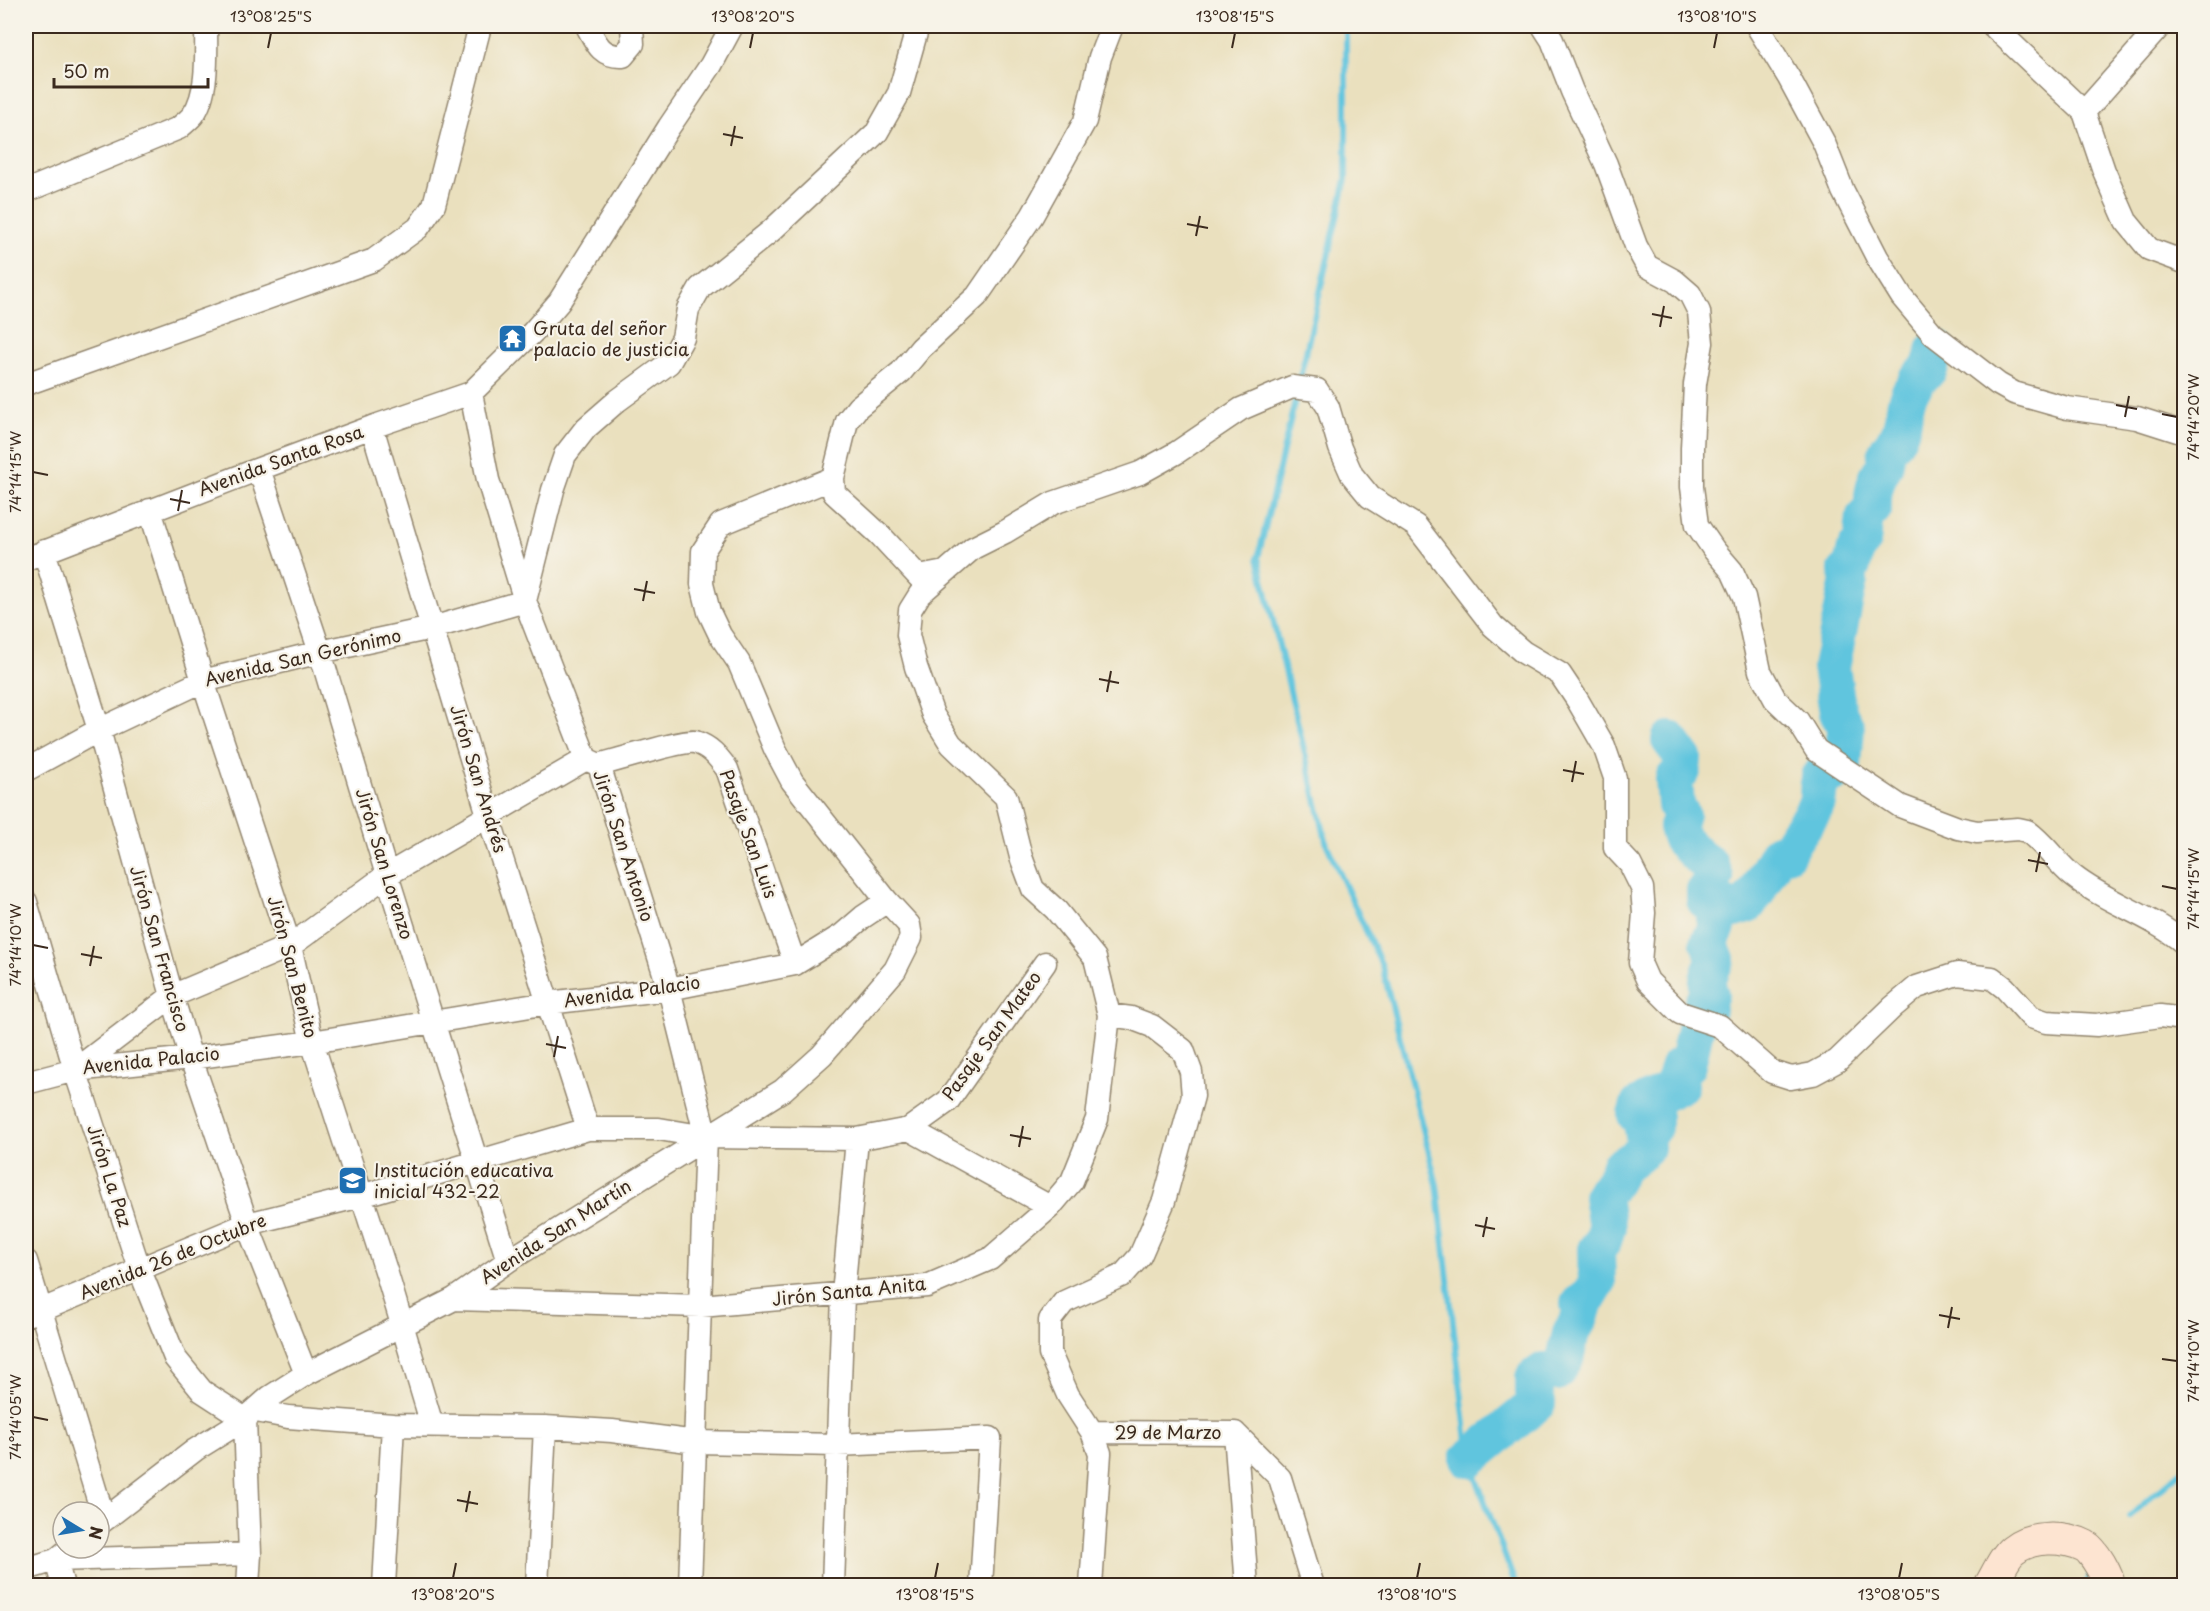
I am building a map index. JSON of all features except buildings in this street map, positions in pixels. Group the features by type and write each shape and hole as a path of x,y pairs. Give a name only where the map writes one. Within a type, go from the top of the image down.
{"street":[{"path":"26,191 179,128 193,115 200,97 207,64 206,26"},
{"path":"26,384 374,260 418,228 434,204 480,26"},
{"path":"587,26 597,47 613,56 623,56 633,44 632,26"},
{"path":"471,393 533,332 559,302 669,127 711,65 732,26"},
{"path":"525,601 553,490 565,455 586,428 617,401 669,363 683,338 688,309 700,288 771,231 877,132 899,93 918,26"},
{"path":"945,572 919,577 880,535 834,493 833,478 847,421 858,407 901,372 921,348 977,296 1032,216 1085,121 1100,57 1112,26"},
{"path":"1543,26 1552,40 1572,91 1606,164 1636,246 1647,267 1675,281 1690,294 1699,312 1702,343 1695,384 1692,448 1692,487 1696,525 1732,571 1744,597 1760,671 1775,699 1798,721 1816,750 1900,806 1958,828 1977,832 2018,829 2027,831 2072,875 2095,891 2170,930 2184,943"},
{"path":"1757,26 1789,78 1824,143 1843,191 1872,249 1902,297 1933,334 1998,384 2014,393 2067,408 2137,418 2184,433"},
{"path":"1993,26 2084,112 2104,171 2126,220 2149,249 2184,262"},
{"path":"2084,112 2160,26"},
{"path":"1091,1586 1100,1453 1092,1432 1068,1395 1050,1354 1050,1320 1064,1302 1123,1275 1140,1256 1164,1201 1193,1096 1191,1072 1184,1050 1152,1026 1131,1018 1109,1015 1095,957 1056,910 1033,889 1021,857 1006,797 951,744 933,715 916,667 908,634 910,610 920,594 973,548 1053,503 1140,473 1176,453 1241,409 1292,387 1317,390 1328,407 1340,448 1352,475 1370,497 1416,526 1493,626 1523,652 1560,674 1599,737 1615,778 1615,848 1630,864 1642,888 1644,913 1640,963 1648,981 1680,1013 1720,1026 1772,1072 1791,1078 1813,1074 1837,1061 1885,1014 1917,987 1957,974 1992,978 2005,988 2031,1017 2046,1022 2097,1025 2160,1016 2184,1019"},
{"name":"Avenida Santa Rosa","path":"35,555 372,427 471,393"},
{"name":"Jirón San Antonio","path":"471,393 488,480 525,601 592,762 669,990 706,1137 690,1586"},
{"name":"Jirón San Andrés","path":"372,427 488,815 588,1129"},
{"name":"Jirón San Lorenzo","path":"259,469 320,652 508,1261"},
{"path":"706,1137 783,1089 822,1055 895,970 911,938 909,925 887,901 792,781 775,749 739,663 720,635 709,612 702,584 703,551 721,524 833,478"},
{"name":"Jirón San Benito","path":"150,510 202,681 290,946 312,1041 403,1324 432,1425"},
{"name":"Jirón San Francisco","path":"35,555 99,730 191,1058 247,1224 306,1374"},
{"name":"Avenida San Gerónimo","path":"26,770 99,730 202,681 432,628 525,601"},
{"name":"Pasaje San Luis","path":"75,1070 172,996 290,946 387,875 488,815 592,762 693,741 708,747 727,769 795,964"},
{"name":"Avenida Palacio","path":"26,1083 75,1070 191,1058 549,1003 669,990 795,964 843,935 863,917 887,901"},
{"name":"Jirón La Paz","path":"26,902 75,1070 139,1268 175,1358 202,1390 251,1415"},
{"name":"Pasaje San Mateo","path":"909,1128 948,1101 1045,963"},
{"name":"Jirón Santa Anita","path":"454,1299 701,1305 843,1295 927,1286 990,1259 1050,1207 1072,1181 1097,1119 1109,1015"},
{"path":"706,1137 856,1139 909,1128 1050,1207"},
{"name":"Avenida 26 de Octubre","path":"34,1313 247,1224 362,1196 588,1129 659,1129 706,1137"},
{"name":"Avenida San Martín","path":"111,1515 195,1450 251,1415 270,1397 306,1374 454,1299 508,1261 706,1137"},
{"path":"833,1586 843,1295 856,1139"},
{"path":"26,1261 34,1313 95,1500"},
{"path":"248,1586 251,1415 393,1425 545,1427 612,1431 696,1442 837,1444 990,1438 981,1586"},
{"path":"384,1586 393,1425"},
{"path":"537,1586 545,1427"},
{"name":"29 de Marzo","path":"1092,1432 1235,1433 1247,1586"},
{"path":"1235,1433 1280,1478 1313,1586"},
{"path":"1990,1586 2012,1550 2036,1539 2066,1541 2088,1547 2108,1577 2109,1586"},
{"path":"111,1554 250,1554"},
{"path":"26,1569 51,1559"},
{"path":"63,1560 63,1586"}],"waterway":[{"path":"1299,382 1346,179 1346,26"},
{"path":"1469,1459 1537,1403 1534,1378 1544,1371 1556,1372 1565,1359 1571,1333 1583,1308 1579,1304 1590,1295 1597,1283 1596,1250 1603,1241 1607,1227 1602,1197 1617,1176 1619,1167 1633,1159 1646,1147 1643,1130 1653,1127 1653,1117 1636,1115 1639,1105 1680,1085 1676,1075 1679,1066 1687,1065 1698,1016 1707,1009 1703,1002 1710,994 1708,981 1716,959 1709,943 1717,927 1716,909 1723,904 1734,909 1747,905 1778,853 1787,853 1811,815 1817,802 1819,777 1834,774 1843,764 1846,728 1838,713 1831,667 1849,580 1847,571 1852,566 1856,548 1862,542 1865,516 1873,508 1876,482 1884,466 1887,452 1899,434 1908,396 1916,381 1929,369 1936,348"},
{"path":"1297,392 1258,558 1327,845 1382,966 1437,1185 1469,1459 1516,1586"},
{"path":"1670,740 1683,758 1682,771 1674,779 1676,805 1681,814 1677,827 1681,839 1709,864 1715,877 1705,890 1705,900 1712,902 1716,909"},
{"path":"2129,1517 2184,1468"},
{"path":"2086,1586 2092,1570"}],"place":[{"name":"Gruta del señor palacio de justicia","path":"512,339"},
{"name":"Institución educativa inicial 432-22","path":"353,1181"}]}
